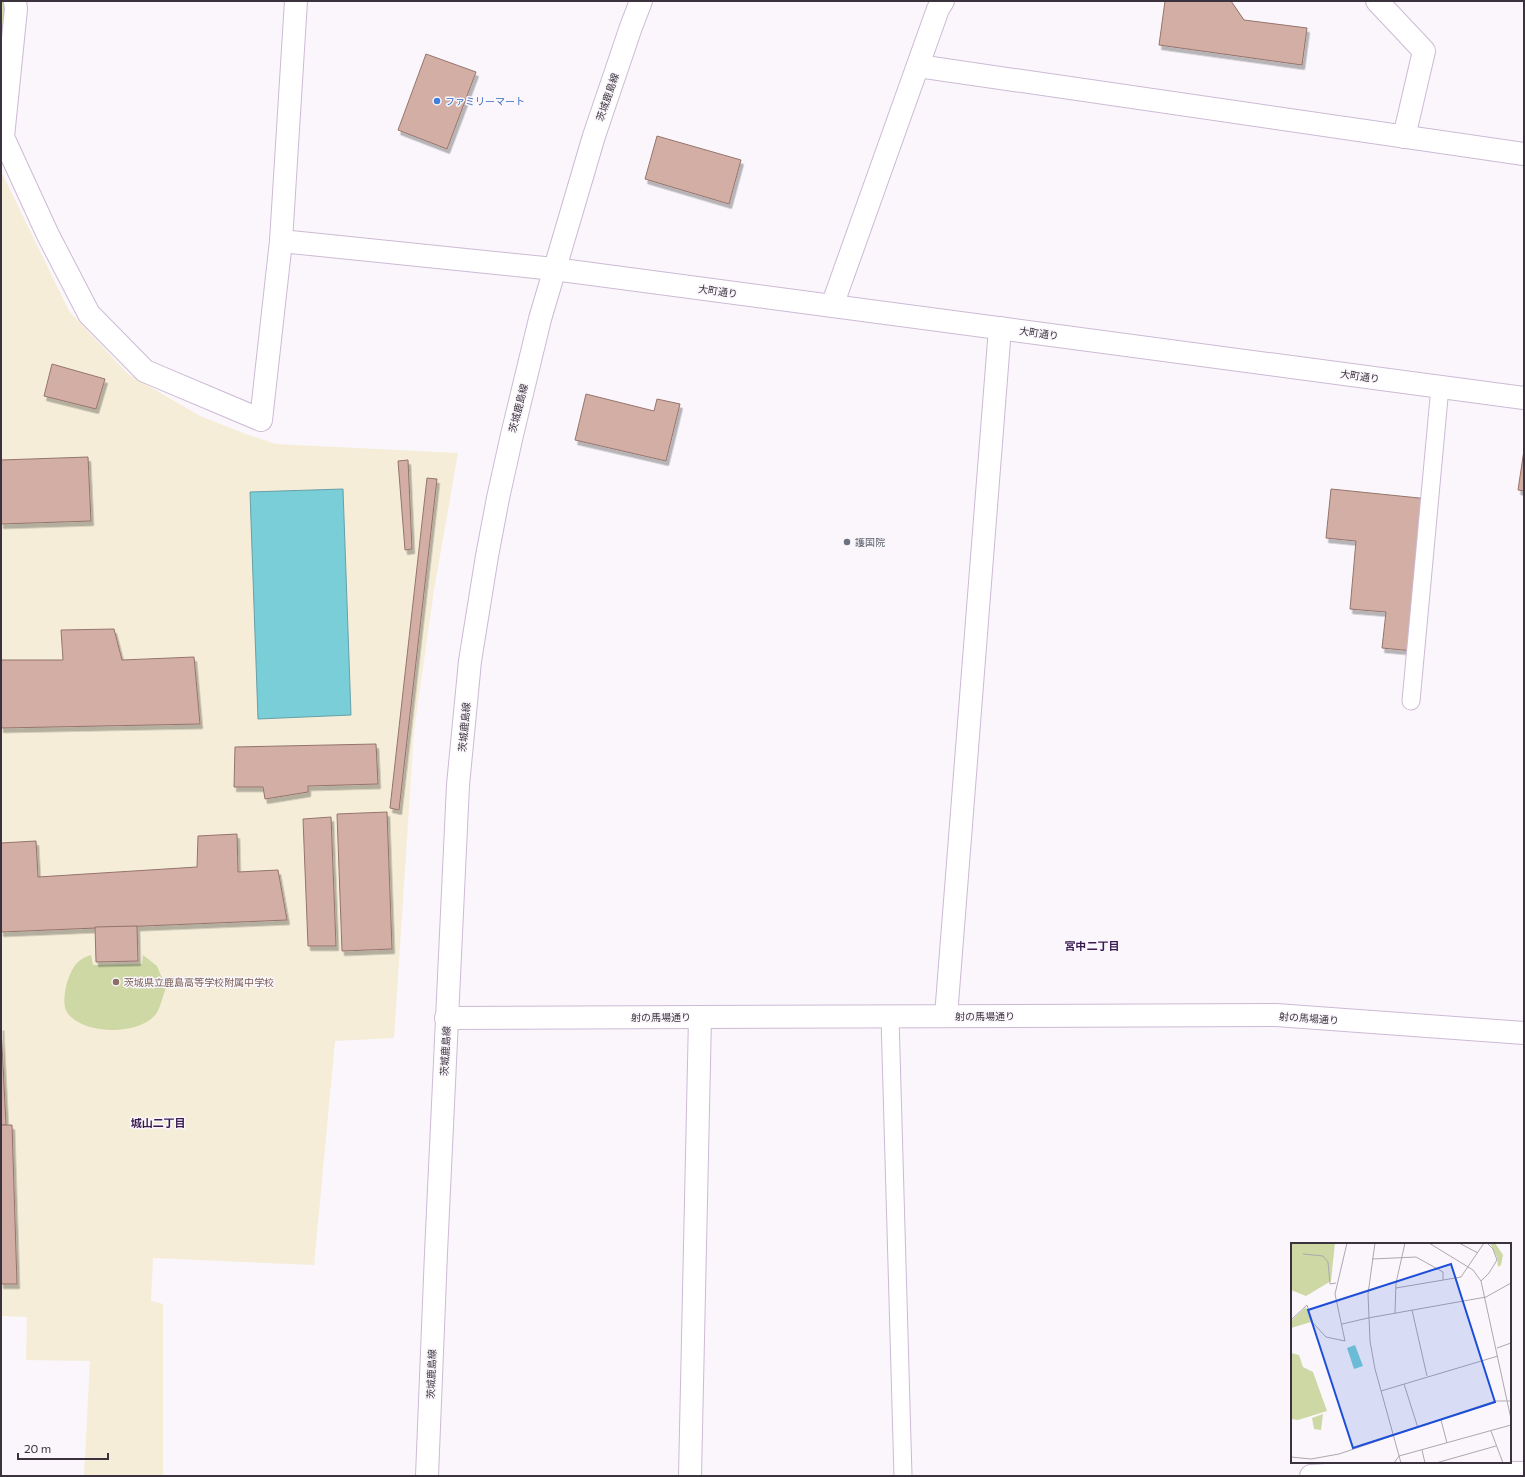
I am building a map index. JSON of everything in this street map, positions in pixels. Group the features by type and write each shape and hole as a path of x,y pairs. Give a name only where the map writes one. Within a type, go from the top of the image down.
{"street":[{"path":"15,1 16,9 3,137 48,235 90,314 145,371 261,420 281,241 296,1"},
{"name":"茨城鹿島線","path":"427,1476 446,1018 458,785 470,661 487,556 512,435 540,319 594,136 631,27 642,1"},
{"path":"832,306 938,9 943,1"},
{"path":"1377,1 1424,52 1404,137"},
{"path":"918,66 1524,154"},
{"name":"大町通り","path":"281,241 554,269 1524,398"},
{"path":"946,1016 1000,328"},
{"name":"射の馬場通り","path":"446,1018 1276,1015 1524,1032"},
{"path":"690,1476 700,1017"},
{"path":"1311,1476 1377,1472 1524,1473"}],"lane":[{"path":"1412,701 1440,387"},
{"path":"890,1017 903,1476"}],"shaded area":[{"path":"1,171 69,311 128,374 200,416 276,444 458,453 434,590 414,731 394,1038 335,1041 314,1265 153,1258 151,1301 163,1304 163,1476 84,1476 90,1361 26,1360 27,1317 1,1316"}],"green space":[{"path":"1,1 5,1 6,9 1,44"},
{"path":"91,955 93,965 142,964 143,955 157,966 166,988 156,1014 148,1021 138,1026 113,1030 88,1026 77,1022 69,1015 64,1002 69,977 77,963 83,958"}],"water":[{"path":"343,489 351,715 258,719 250,492"}],"building":[{"path":"1165,1 1231,1 1244,20 1307,28 1302,65 1159,45"},
{"name":"ファミリーマート","path":"426,54 476,72 447,149 398,130"},
{"path":"657,136 741,160 729,204 645,179"},
{"path":"52,364 105,379 96,409 44,396"},
{"path":"586,394 654,411 657,399 680,404 666,461 575,440"},
{"path":"1524,450 1524,491 1518,490"},
{"path":"88,457 91,521 1,524 1,460"},
{"path":"408,460 412,549 405,550 398,461"},
{"path":"427,478 437,479 399,810 390,808"},
{"path":"1331,489 1429,499 1414,651 1382,648 1386,612 1350,609 1356,541 1326,538"},
{"path":"114,629 122,660 194,657 200,724 1,728 1,660 63,660 61,630"},
{"path":"376,744 378,784 308,786 308,792 265,799 263,787 234,787 235,747"},
{"path":"387,812 392,949 342,951 337,814"},
{"path":"331,817 336,946 308,946 303,819"},
{"path":"237,834 238,872 278,870 287,920 1,932 1,843 36,841 38,877 197,867 198,836"},
{"path":"137,926 138,961 96,962 95,927"},
{"path":"1,1026 6,1125 1,1125"},
{"path":"1,1125 12,1125 17,1284 1,1284"}],"place":[{"name":"ファミリーマート","path":"437,101"},
{"name":"護国院","path":"847,542"},
{"name":"茨城県立鹿島高等学校附属中学校","path":"116,982"}],"district":[{"name":"宮中二丁目","path":"1092,946"},
{"name":"城山二丁目","path":"158,1123"}]}
